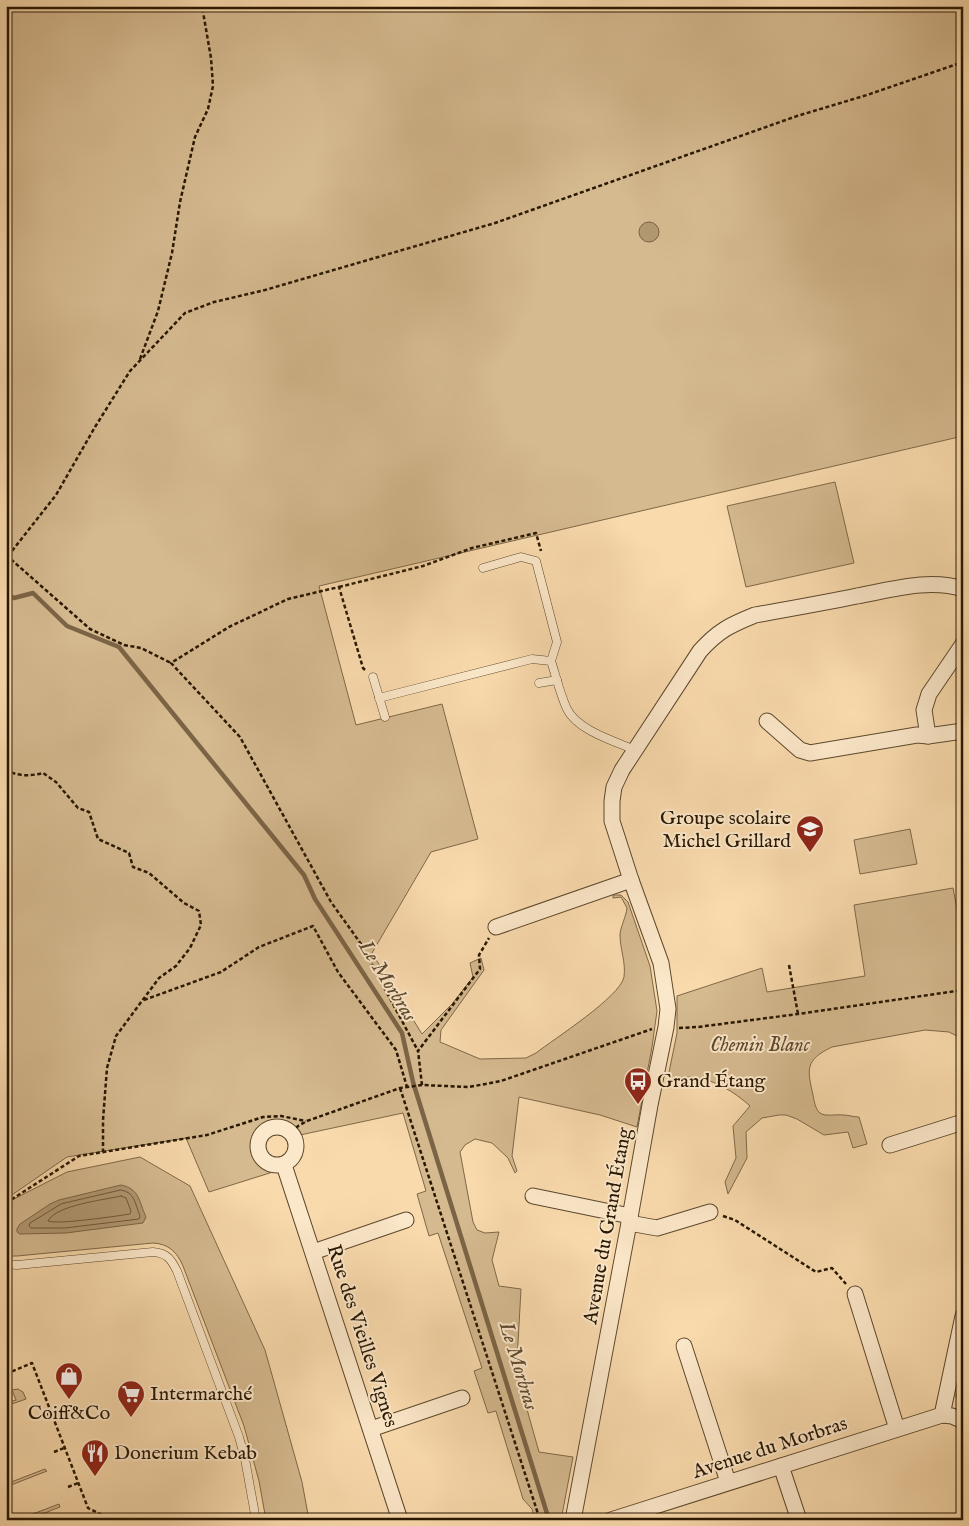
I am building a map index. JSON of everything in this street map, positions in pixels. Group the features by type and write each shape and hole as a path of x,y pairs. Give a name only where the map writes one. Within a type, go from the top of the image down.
{"street":[{"name":"Avenue du Grand Étang","path":"573,1520 666,1027 667,994 661,963 612,821 614,787 622,770 700,651 714,636 732,624 755,615 907,588 935,584 950,585 963,589"},
{"path":"928,736 924,710 928,694 963,644"},
{"path":"766,720 800,750 810,753 917,735 928,736 963,731"},
{"path":"496,928 631,880"},
{"path":"890,1145 963,1122"},
{"path":"274,1127 281,1127 292,1133 297,1145 294,1158 284,1165 276,1166 265,1161 258,1150 258,1144 263,1133 274,1127"},
{"name":"Rue des Vieilles Vignes","path":"284,1165 400,1520"},
{"path":"533,1196 630,1219 657,1228 710,1212"},
{"path":"313,1252 406,1220"},
{"path":"855,1294 897,1429"},
{"path":"963,1316 942,1415 952,1416 963,1421"},
{"path":"684,1346 728,1482"},
{"path":"371,1429 462,1398"},
{"name":"Avenue du Morbras","path":"611,1520 652,1514 728,1482 942,1415"},
{"path":"781,1466 799,1520"}],"lane":[{"path":"483,568 521,557 536,561 557,642 551,661 567,710 584,727 635,750"},
{"path":"379,698 532,659 551,661"},
{"path":"373,677 385,718"},
{"path":"539,683 557,680"},
{"path":"6,1264 17,1265 153,1252 162,1253 170,1258 177,1271 239,1437 256,1520"}],"path":[{"path":"140,361 158,311 172,253 180,202 195,137 208,109 213,86 211,58 202,6"},
{"path":"422,1085 418,1051 361,944 331,902 240,737 171,662 141,648 124,646 90,629 7,555 56,496 95,427 130,371 185,313 200,307 495,223 797,116 867,95 963,62"},
{"path":"171,662 228,627 288,599 339,588 363,668 373,677"},
{"path":"6,769 29,776 43,773 56,782 78,808 89,812 98,839 129,853 133,867 150,873 184,903 199,911 201,924 190,948 176,966 159,978 116,1036 107,1068 103,1120 103,1152"},
{"path":"143,1000 221,972 259,947 313,926 338,972 396,1050 408,1087"},
{"path":"418,1051 480,968 479,955 496,928"},
{"path":"788,965 798,1014"},
{"path":"292,1133 307,1121 400,1088 422,1085 456,1087 483,1085 501,1081 656,1028 698,1027 963,990"},
{"path":"400,1088 540,1520"},
{"path":"6,1202 79,1156 207,1135 263,1117 281,1116 307,1121"},
{"path":"710,1212 735,1220 816,1272 832,1268 855,1294"},
{"path":"6,1374 32,1364 88,1508 112,1520"},
{"path":"41,1417 51,1413"},
{"path":"54,1452 65,1448"},
{"path":"68,1487 78,1483"}],"green space":[{"path":"6,6 963,6 963,436 319,586 356,725 442,704 478,839 431,852 372,953 422,1034 452,1004 473,977 470,963 481,958 484,970 441,1030 440,1042 480,1059 526,1058 571,1028 611,995 624,977 620,935 627,908 621,897 613,898 613,895 621,895 628,902 650,966 657,1011 637,1127 600,1115 519,1097 512,1156 517,1171 515,1173 508,1158 492,1143 475,1139 465,1145 460,1152 473,1222 477,1230 485,1233 499,1232 492,1260 499,1286 521,1289 517,1361 522,1371 521,1388 539,1452 573,1457 561,1520 535,1520 532,1509 523,1499 496,1411 488,1413 474,1371 482,1368 438,1233 429,1236 417,1194 426,1191 403,1113 300,1135 293,1126 284,1121 274,1121 265,1124 257,1130 250,1148 258,1164 264,1169 273,1172 209,1192 186,1138 67,1157 6,1199"},
{"path":"835,482 854,563 746,587 727,506"},
{"path":"910,829 917,864 860,874 854,840"},
{"name":"Chemin Blanc","path":"953,888 963,941 963,1039 949,1032 925,1030 832,1047 823,1052 813,1061 809,1072 817,1109 825,1115 859,1117 867,1144 853,1148 848,1132 824,1135 797,1119 786,1115 762,1118 746,1132 747,1158 728,1194 725,1182 736,1158 733,1126 750,1106 731,1091 708,1080 693,1077 668,1077 677,1033 677,996 762,968 767,992 865,976 854,905"},
{"path":"140,1157 190,1186 265,1350 302,1482 309,1520 266,1520 259,1481 244,1426 183,1266 172,1250 164,1245 153,1243 6,1256 6,1203 67,1172"},
{"path":"963,1367 963,1406 956,1397"},
{"path":"18,1389 23,1392 26,1399 6,1406 6,1403 16,1400 12,1390"},
{"path":"45,1469 47,1471 6,1487 6,1484"},
{"path":"59,1504 60,1507 39,1515 17,1520"}],"water":[{"path":"649,222 656,225 659,232 656,239 649,242 642,239 639,232 642,225"},
{"path":"121,1185 132,1190 138,1197 146,1217 143,1223 66,1233 20,1234 17,1232 20,1224 50,1204 59,1200"}],"waterway":[{"name":"Le Morbras","path":"6,594 14,598 33,593 67,626 119,647 304,875 315,899 402,1033 413,1082 549,1520"}],"place":[{"name":"Groupe scolaire Michel Grillard","path":"810,853"},
{"name":"Grand Étang","path":"638,1105"},
{"name":"Coiff&Co","path":"69,1400"},
{"name":"Intermarché","path":"131,1418"},
{"name":"Donerium Kebab","path":"95,1477"}]}
